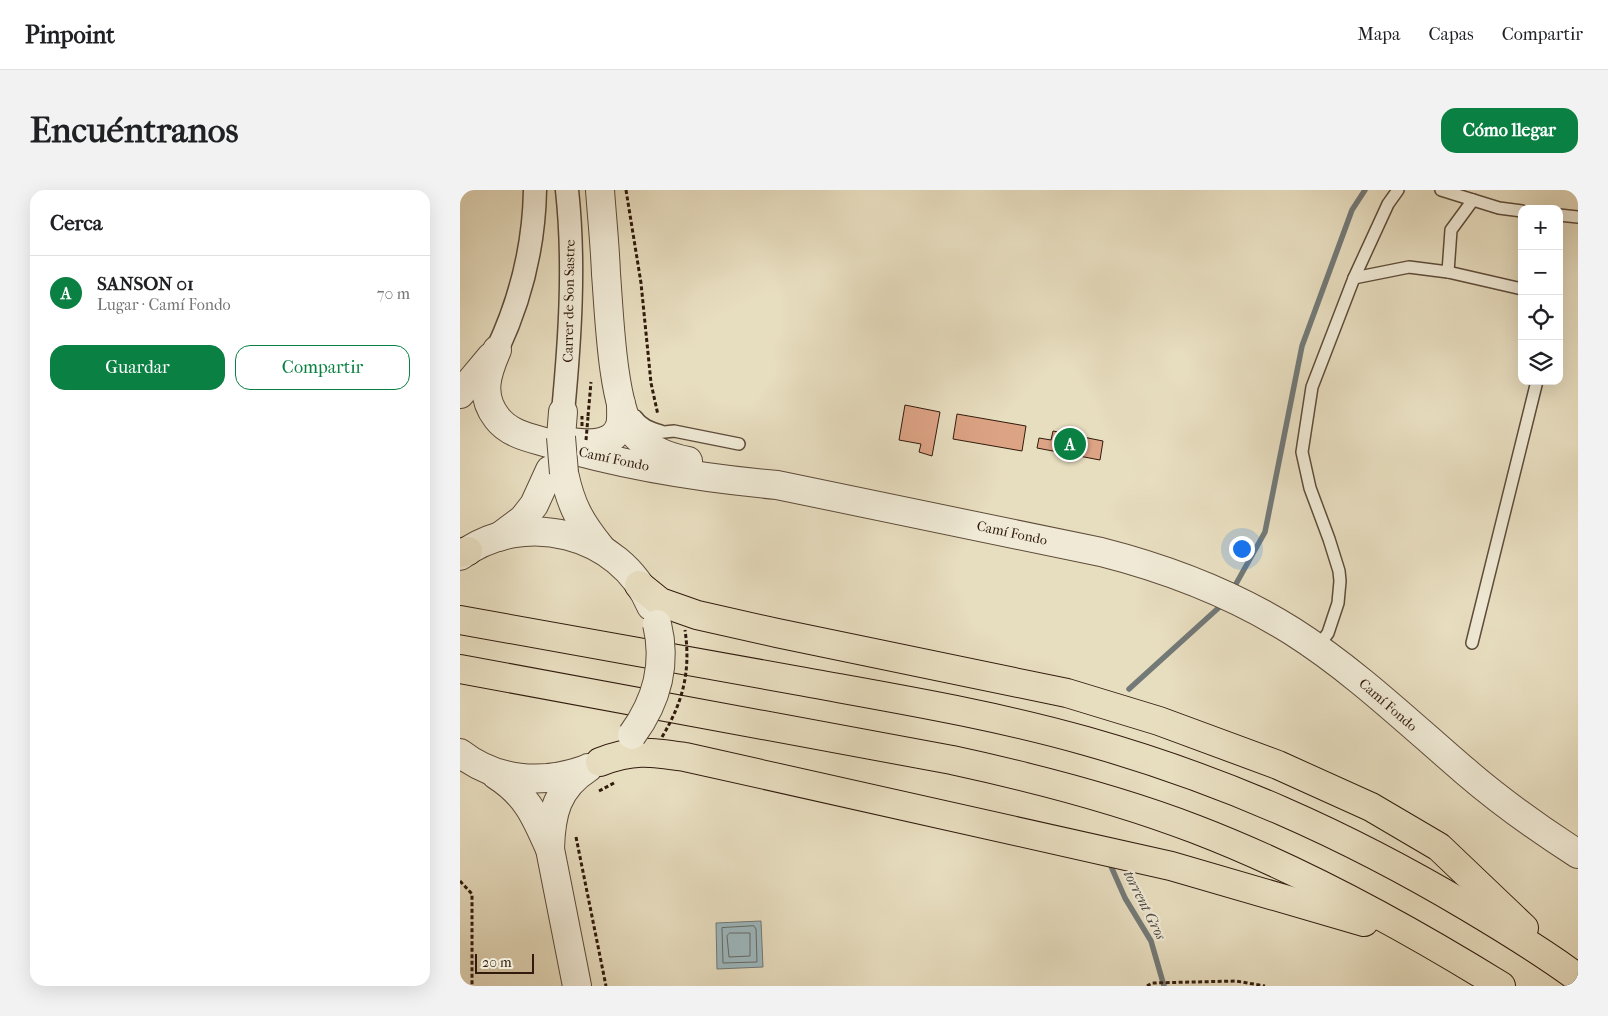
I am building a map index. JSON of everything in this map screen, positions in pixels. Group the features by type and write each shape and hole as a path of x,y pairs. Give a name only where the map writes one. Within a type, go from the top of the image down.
{"highway":[{"path":"639,585 660,602 698,615 1068,693 1160,721 1278,765 1371,807 1439,847 1575,976"},
{"path":"460,620 988,717 1085,741 1180,770 1275,807 1366,849 1492,922 1575,976"},
{"path":"460,669 952,760 1000,770 1083,792 1162,818 1239,847 1284,867 1429,942 1501,986"},
{"path":"648,742 684,757 1171,866 1224,880 1429,942"}],"street":[{"path":"460,394 497,350 512,317 522,285 533,232 535,190"},
{"name":"Carrer de Son Sastre","path":"554,430 567,366 570,225 567,190"},
{"path":"600,190 613,353 621,404 629,425 650,434 654,448 679,459 723,469 776,485"},
{"name":"Camí Fondo","path":"497,350 488,371 486,383 491,407 497,418 506,427 520,435 554,430 593,457 722,480 776,485 1101,552 1181,576 1261,613 1317,648 1373,691 1493,794 1578,854"},
{"path":"602,549 583,525 557,471 554,430 592,444 612,436 619,428 621,404"},
{"path":"499,537 523,519 557,471"},
{"path":"463,553 499,537 521,532 545,532 580,538 602,549 618,560 648,599 657,624 661,660 659,682 650,708 648,742 617,750 602,770 572,780 564,788 552,824 550,849"},
{"path":"460,753 504,780 523,797 536,817 550,849 577,986"},
{"path":"490,772 537,780 602,770"}],"lane":[{"path":"1317,648 1328,633 1338,603 1340,581 1339,571 1329,539 1310,488 1302,452 1312,387 1354,278 1388,204 1398,190"},
{"path":"1441,190 1500,208 1518,210"},
{"path":"1448,272 1451,230 1472,200"},
{"path":"1563,215 1578,217"},
{"path":"606,259 620,308 625,370 631,404 638,420 646,426 650,434"},
{"path":"1354,278 1409,266 1448,272 1518,288"},
{"path":"1472,643 1536,385"},
{"path":"592,444 611,445 650,434 674,431 739,444"}],"path":[{"path":"626,190 641,283 651,383 650,434"},
{"path":"593,794 602,770"},
{"path":"575,834 606,986"},
{"path":"460,881 472,894 472,986"},
{"path":"1147,986 1152,983 1236,981 1265,986"}],"water":[{"path":"761,921 763,967 717,969 716,923"}],"building":[{"path":"905,405 940,412 932,456 919,452 921,444 899,440"},
{"path":"957,414 1026,426 1022,451 953,439"},
{"path":"1053,431 1103,441 1100,460 1037,448 1039,438 1051,440"}],"waterway":[{"path":"1232,591 1265,532 1302,346 1352,210 1365,190"},
{"path":"1129,689 1225,602"},
{"name":"torrent Gros","path":"1110,864 1125,898 1151,941 1164,986"}],"place":[{"name":"SANSON 01","path":"1070,444"}]}
